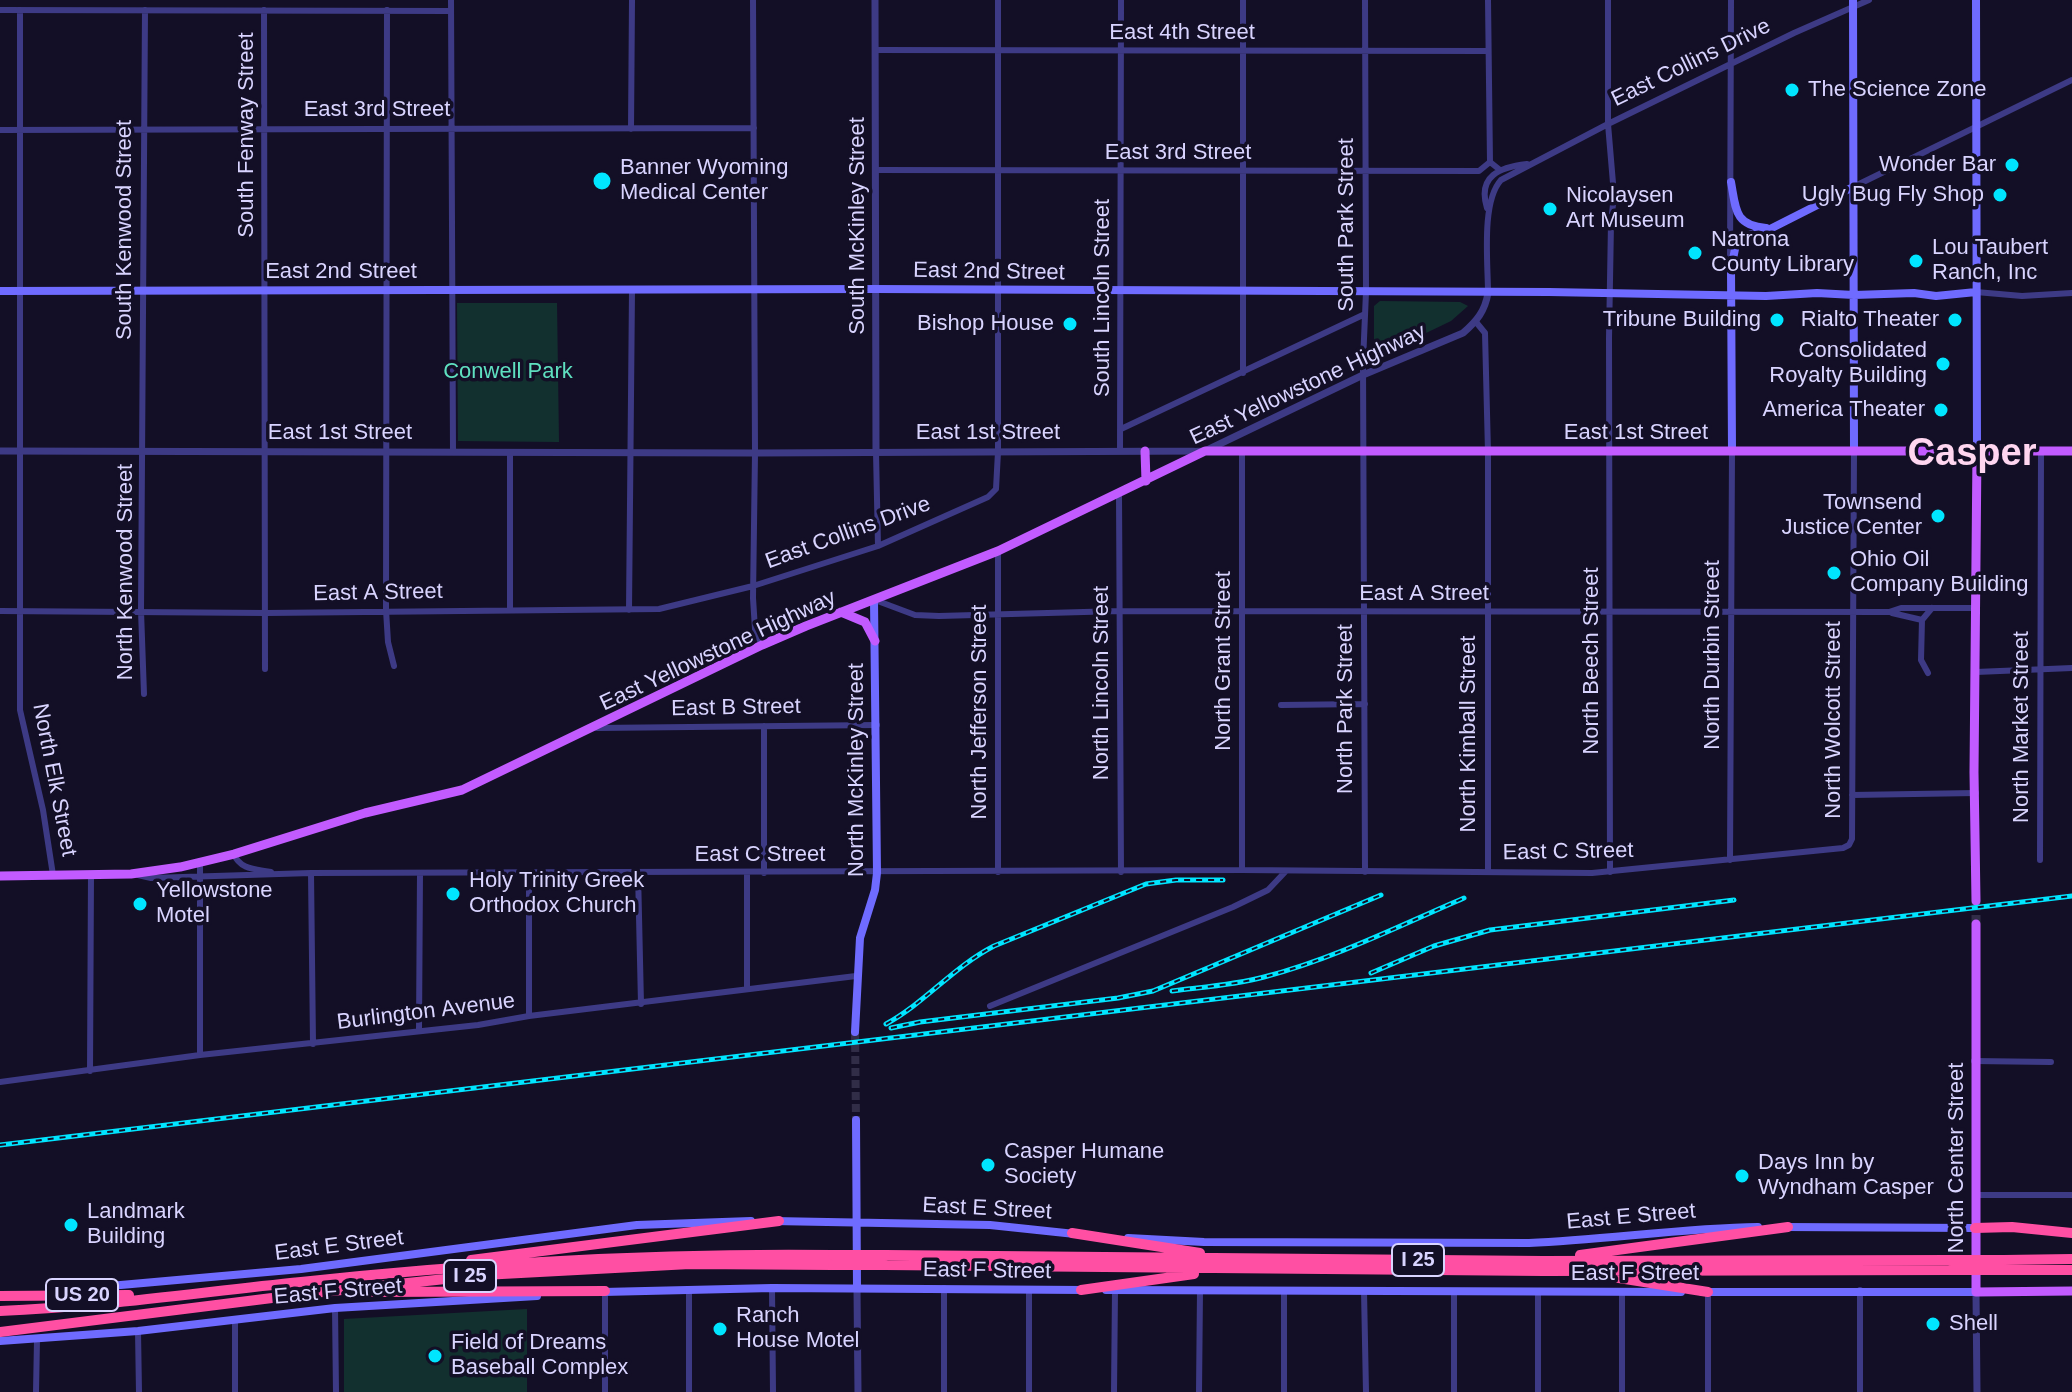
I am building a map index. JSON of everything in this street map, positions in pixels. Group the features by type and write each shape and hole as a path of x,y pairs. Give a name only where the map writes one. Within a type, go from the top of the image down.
{"highway":[{"path":"427,1270 473,1260 779,1221"},
{"path":"1544,1266 1788,1227"},
{"path":"1975,1228 2012,1227 2072,1233"},
{"path":"1072,1233 1274,1264"},
{"name":"I 25","path":"0,1311 427,1270 621,1257 1544,1266 2004,1265 2072,1270"},
{"name":"I 25","path":"2004,1265 2072,1259"},
{"name":"I 25","path":"0,1324 110,1318 429,1280 567,1270 833,1260"},
{"path":"1081,1290 1274,1264"},
{"path":"1544,1266 1708,1292"},
{"path":"304,1294 605,1291"},
{"name":"US 20","path":"0,1295 163,1297"},
{"name":"US 20","path":"0,1332 110,1318"}],"main road":[{"path":"1976,0 1976,901"},
{"path":"1853,4 1854,451"},
{"path":"1731,182 1742,223 1770,229"},
{"path":"1732,451 1730,294 1736,244 1741,237 1770,229 1853,187"},
{"name":"East 2nd Street","path":"0,291 875,289 1766,296 1914,293 1946,296 1976,292"},
{"path":"1145,451 1146,481"},
{"name":"East 1st Street","path":"1205,451 2072,451"},
{"name":"East Yellowstone Highway","path":"0,876 131,874 200,863 365,813 462,790 762,645 998,551 1205,451"},
{"name":"North McKinley Street","path":"855,1032 860,938 877,873 874,600"},
{"path":"841,612 865,622 875,641"},
{"name":"North Center Street","path":"1976,924 1976,1292"},
{"path":"856,1120 857,1288"},
{"name":"East E Street","path":"0,1295 301,1269 637,1225 694,1221 990,1225 1204,1242 1529,1243 1685,1230 1975,1228"},
{"name":"East F Street","path":"0,1341 138,1331 335,1308 605,1291 944,1288 1538,1293 1976,1292"},
{"path":"1976,1292 2072,1291"}],"street":[{"path":"451,0 453,451"},
{"path":"631,129 632,0"},
{"path":"753,0 753,586 755,629 762,645"},
{"name":"South McKinley Street","path":"875,0 876,452"},
{"path":"998,0 998,452"},
{"name":"South Lincoln Street","path":"1120,451 1121,0"},
{"path":"1243,0 1243,373"},
{"name":"South Park Street","path":"1364,451 1365,0"},
{"path":"1476,322 1488,293 1488,211 1483,195 1485,185 1500,170 1490,162 1488,0"},
{"name":"North Beech Street","path":"1608,0 1608,124 1614,195 1609,293 1610,872"},
{"path":"1731,0 1731,269"},
{"name":"East Collins Drive","path":"1488,211 1496,185 1531,164 1853,4 1869,0"},
{"path":"0,10 451,11"},
{"name":"North Elk Street","path":"20,10 21,718 43,810 53,875"},
{"name":"South Kenwood Street","path":"143,451 145,10"},
{"name":"South Fenway Street","path":"264,10 265,669"},
{"path":"387,10 386,610 388,642 394,666"},
{"name":"East 4th Street","path":"876,50 1487,51"},
{"path":"1853,187 2072,80"},
{"name":"East 3rd Street","path":"0,130 754,128"},
{"path":"1485,185 1479,171 1490,162"},
{"name":"East Collins Drive","path":"1500,170 1531,164"},
{"name":"East 3rd Street","path":"877,170 1479,171"},
{"path":"629,610 632,290"},
{"path":"1976,292 2022,296 2072,293"},
{"path":"1121,429 1365,314"},
{"name":"East Yellowstone Highway","path":"1205,451 1363,375 1463,333 1476,322"},
{"name":"North Kimball Street","path":"1476,322 1485,333 1488,452 1488,872"},
{"name":"East 1st Street","path":"0,451 1205,451"},
{"name":"North Kenwood Street","path":"143,451 141,611 144,694"},
{"name":"North Park Street","path":"1364,451 1365,872"},
{"name":"North Durbin Street","path":"1730,860 1732,451"},
{"name":"North Wolcott Street","path":"1849,845 1852,839 1854,451"},
{"name":"North Market Street","path":"2040,860 2041,451"},
{"path":"510,452 510,610"},
{"path":"876,452 878,546"},
{"name":"East Collins Drive","path":"753,586 878,546 988,497 996,489 998,452"},
{"name":"North Grant Street","path":"1242,452 1242,870"},
{"name":"North Lincoln Street","path":"1119,495 1121,872"},
{"name":"North Jefferson Street","path":"998,551 998,872"},
{"name":"East A Street","path":"0,611 266,613 629,610 659,609 753,586"},
{"name":"East A Street","path":"874,600 915,615 1120,611 1889,612 1901,608 1976,608"},
{"path":"1928,673 1921,660 1922,620 1932,608"},
{"path":"1889,612 1922,620"},
{"path":"1976,672 2072,668"},
{"path":"1281,705 1365,704"},
{"name":"East B Street","path":"595,728 877,725"},
{"path":"764,726 764,873"},
{"path":"1852,795 1976,793"},
{"name":"East C Street","path":"131,874 151,878 311,873 1610,872 1849,845"},
{"name":"East C Street","path":"234,854 237,862 246,868 282,874"},
{"path":"200,863 200,1055"},
{"path":"990,1006 1233,907 1268,890 1286,871"},
{"path":"638,872 641,1004"},
{"path":"311,873 313,1044"},
{"path":"419,1030 420,873"},
{"path":"529,873 529,1016"},
{"path":"747,873 747,989"},
{"path":"90,1071 91,875"},
{"name":"Burlington Avenue","path":"0,1082 856,976"},
{"path":"1974,1061 2051,1062"},
{"path":"1975,1195 2072,1195"},
{"path":"772,1288 773,1392"},
{"path":"857,1288 858,1392"},
{"path":"944,1288 944,1392"},
{"path":"689,1289 689,1392"},
{"path":"1029,1289 1029,1392"},
{"path":"1114,1392 1115,1290"},
{"path":"1860,1290 1860,1392"},
{"path":"605,1291 605,1392"},
{"path":"1199,1392 1200,1291"},
{"path":"1284,1291 1284,1392"},
{"path":"1364,1291 1366,1392"},
{"path":"1454,1292 1454,1392"},
{"path":"1622,1292 1622,1392"},
{"path":"1708,1292 1708,1392"},
{"name":"North Center Street","path":"1976,1292 1977,1392"},
{"path":"1538,1293 1538,1392"},
{"path":"335,1308 336,1392"},
{"path":"235,1319 235,1392"},
{"path":"138,1331 139,1392"},
{"path":"36,1392 37,1340"}],"green space":[{"path":"1380,301 1460,302 1468,306 1451,321 1374,358 1374,306"},
{"name":"Conwell Park","path":"457,303 557,303 559,442 458,441"},
{"name":"Field of Dreams Baseball Complex","path":"527,1309 527,1392 344,1392 344,1319"}],"tunnel":[{"path":"1976,901 1976,924"},
{"path":"855,1032 856,1120"}],"railway":[{"path":"886,1024 994,946 1146,884 1176,880 1223,880"},
{"path":"891,1028 1153,991 1381,895"},
{"path":"0,1145 2072,896"},
{"path":"1172,991 1241,982 1290,970 1464,898"},
{"path":"1371,973 1434,946 1490,930 1734,900"}],"place":[{"name":"The Science Zone","path":"1792,90"},
{"name":"Wonder Bar","path":"2012,165"},
{"name":"Banner Wyoming Medical Center","path":"602,181"},
{"name":"Ugly Bug Fly Shop","path":"2000,195"},
{"name":"Nicolaysen Art Museum","path":"1550,209"},
{"name":"Natrona County Library","path":"1695,253"},
{"name":"Lou Taubert Ranch, Inc","path":"1916,261"},
{"name":"Tribune Building","path":"1777,320"},
{"name":"Rialto Theater","path":"1955,320"},
{"name":"Bishop House","path":"1070,324"},
{"name":"Consolidated Royalty Building","path":"1943,364"},
{"name":"America Theater","path":"1941,410"},
{"name":"Townsend Justice Center","path":"1938,516"},
{"name":"Ohio Oil Company Building","path":"1834,573"},
{"name":"Holy Trinity Greek Orthodox Church","path":"453,894"},
{"name":"Yellowstone Motel","path":"140,904"},
{"name":"Casper Humane Society","path":"988,1165"},
{"name":"Days Inn by Wyndham Casper","path":"1742,1176"},
{"name":"Landmark Building","path":"71,1225"},
{"name":"Shell","path":"1933,1324"},
{"name":"Ranch House Motel","path":"720,1329"},
{"name":"Field of Dreams Baseball Complex","path":"435,1356"}],"district":[{"name":"Casper","path":"1972,455"}]}
